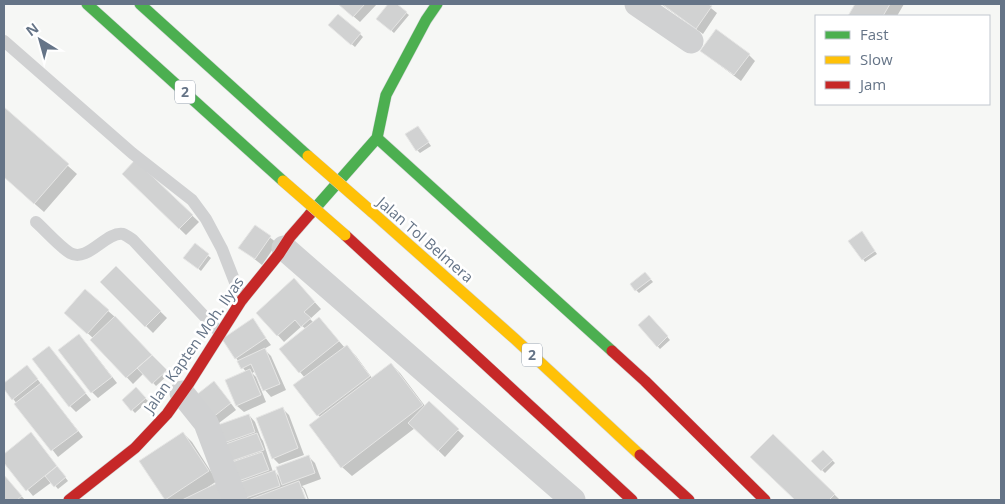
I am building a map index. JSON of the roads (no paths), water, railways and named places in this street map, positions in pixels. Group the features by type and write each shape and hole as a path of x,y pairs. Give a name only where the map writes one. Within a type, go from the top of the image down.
{"main road":[{"name":"2","path":"87,4 345,235 632,500"},
{"name":"Jalan Tol Belmera","path":"140,4 516,340 689,500"},
{"path":"437,4 426,20 386,95 377,138 645,381 765,500"},
{"name":"Jalan Kapten Moh. Ilyas","path":"70,500 153,430 182,393 242,300 287,242 377,138"}],"street":[{"path":"637,4 691,41"},
{"path":"287,242 573,500"},
{"path":"182,393 206,423 235,500"}],"lane":[{"path":"4,41 132,153 192,200 206,219 222,249 242,300"},
{"path":"36,222 71,254 80,255 88,252 116,234 124,234 133,240 220,333"}]}
